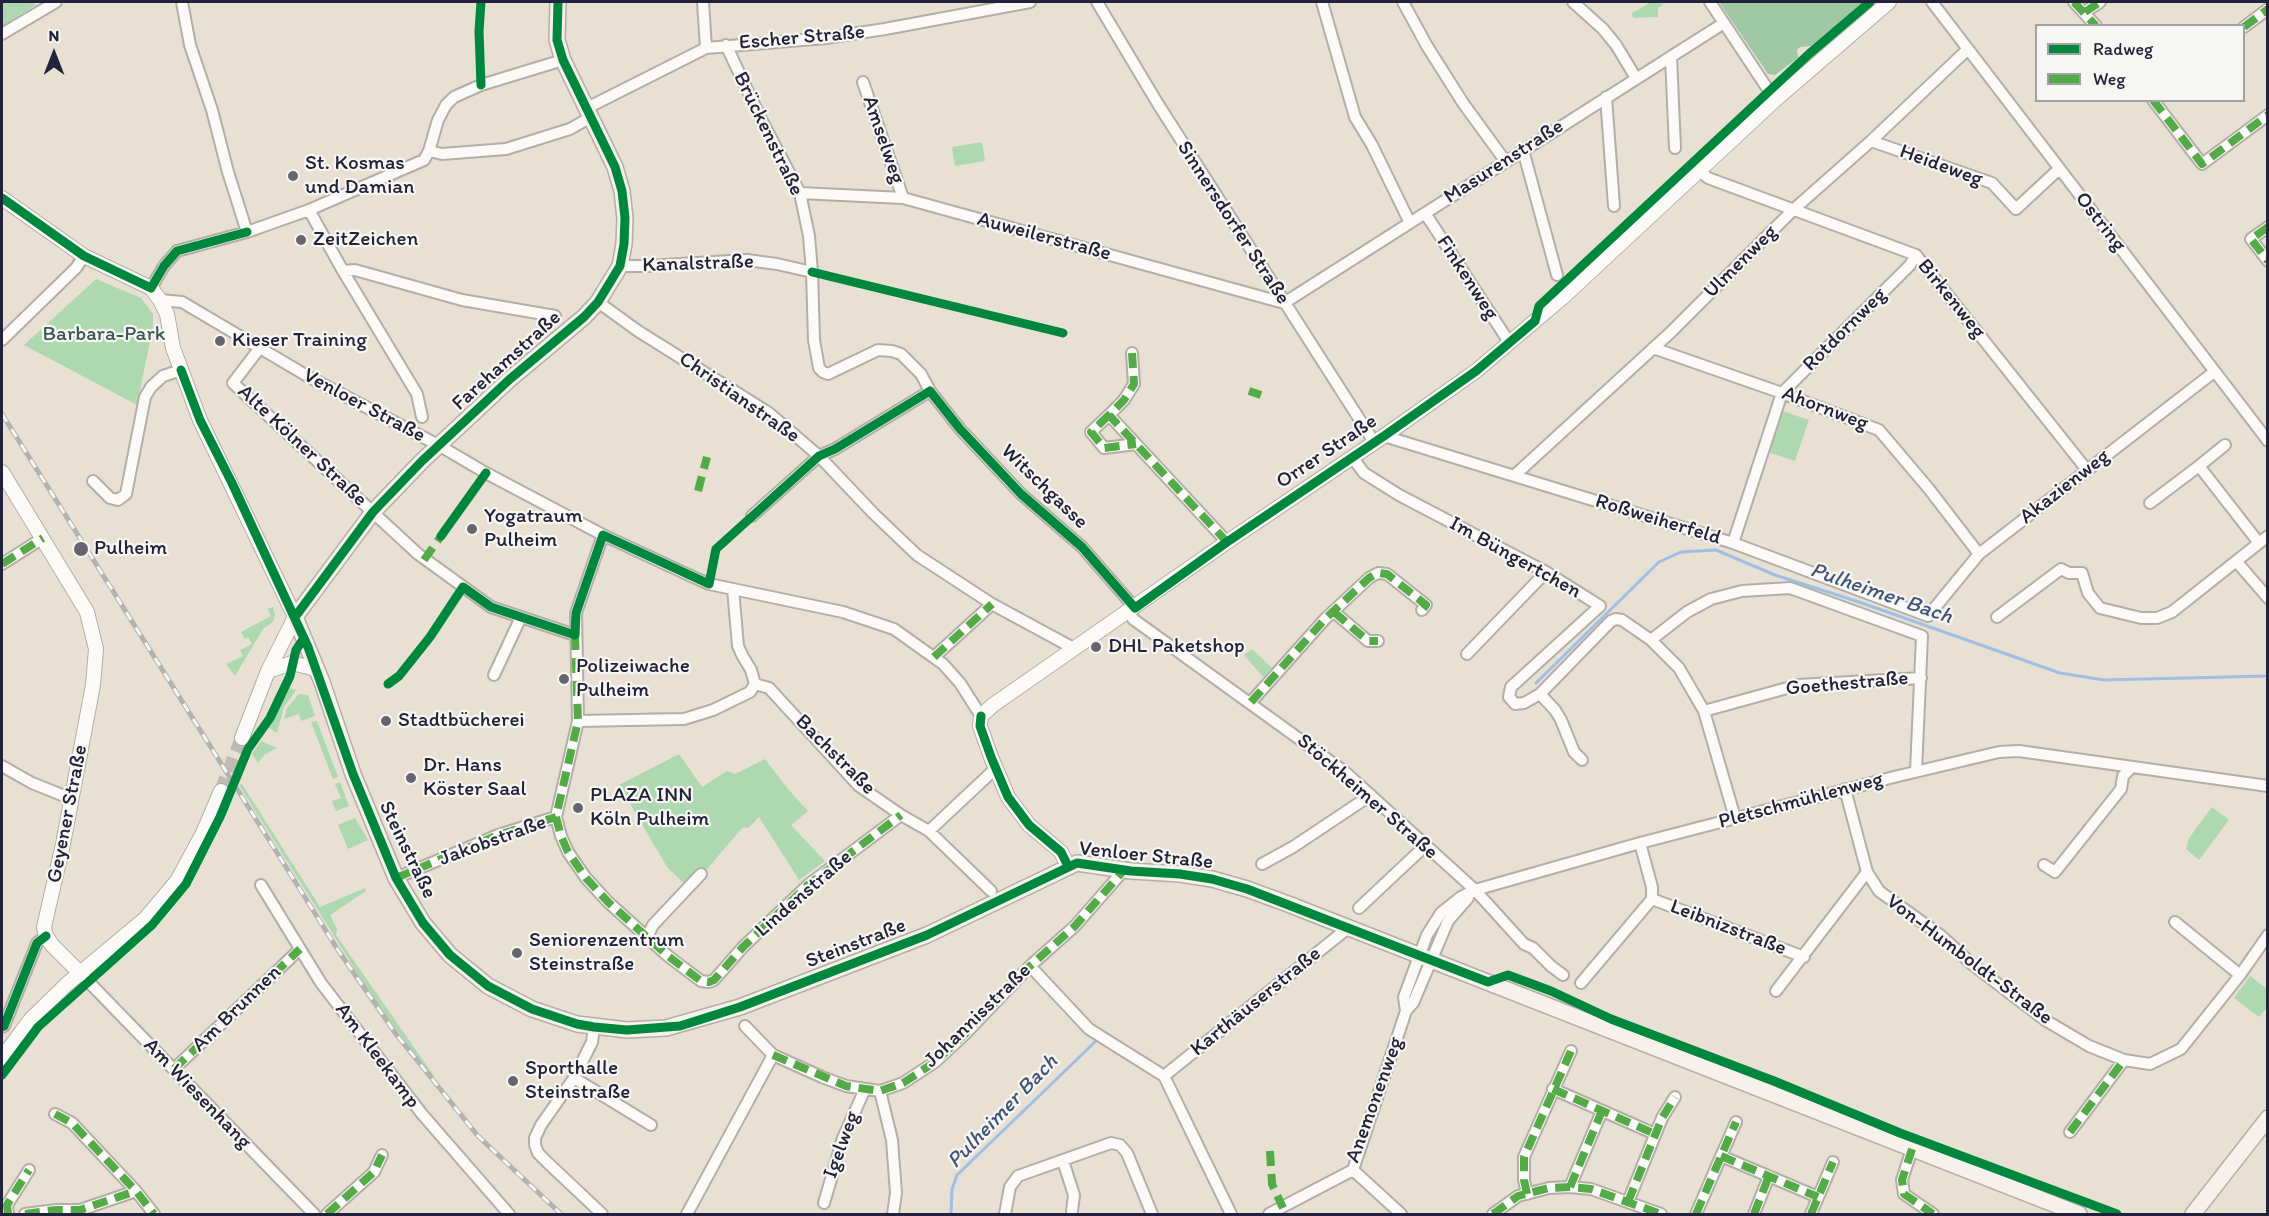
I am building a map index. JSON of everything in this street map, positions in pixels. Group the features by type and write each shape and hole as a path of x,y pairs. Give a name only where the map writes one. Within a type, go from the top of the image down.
{"main road":[{"path":"556,2 557,40 563,60 615,166 622,191 625,218 620,266"},
{"name":"Farehamstraße","path":"295,617 373,512 440,446 598,302 620,266"},
{"name":"Steinstraße","path":"295,617 316,669 352,774 396,878 423,923 450,955 488,986 532,1009 577,1024 627,1030 666,1028 740,1007 927,935 1068,866"},
{"name":"Venloer Straße","path":"1068,866 1077,863 1212,879 1247,889 1426,957 2079,1215"},
{"path":"2193,1215 2268,1118"},
{"path":"2203,1215 2207,1196"}],"street":[{"path":"2,34 56,2"},
{"path":"182,2 190,45 212,110 247,232"},
{"path":"703,2 706,48"},
{"name":"Escher Straße","path":"429,151 442,154 506,148 570,129 589,113 706,48 826,38 993,5 1030,2"},
{"name":"Sinnersdorfer Straße","path":"1097,2 1158,104 1284,303 1379,439"},
{"path":"1322,2 1355,117 1372,145 1410,222"},
{"path":"1402,2 1457,93 1506,162"},
{"path":"1573,2 1603,29 1616,45 1636,78"},
{"path":"1710,2 1775,100"},
{"name":"Orrer Straße","path":"981,716 993,705 1476,371 1562,297 1775,100 1889,2"},
{"name":"Ostring","path":"1932,2 2268,441"},
{"path":"2074,2 2094,24"},
{"path":"2085,12 2100,2"},
{"path":"2245,26 2268,9"},
{"name":"Masurenstraße","path":"1284,303 1724,23"},
{"name":"Brückenstraße","path":"726,45 800,193 809,236 814,340 819,368"},
{"name":"Ulmenweg","path":"1515,475 1653,348 1793,210 1871,141 1968,49"},
{"path":"1671,57 1675,147"},
{"path":"2,198 84,256 151,288 164,266 177,251 247,232 309,210 423,160 429,151 438,120 446,105 454,97 481,85 563,60"},
{"name":"Amselweg","path":"863,82 903,198"},
{"path":"1606,97 1614,206"},
{"path":"2155,102 2202,164 2268,115"},
{"name":"Heideweg","path":"1871,141 1992,183 2016,208 2059,169"},
{"path":"1523,150 1557,275"},
{"name":"Birkenweg","path":"1699,170 1708,178 1917,255 2086,470"},
{"name":"Auweilerstraße","path":"800,193 903,198 1284,303"},
{"path":"309,210 417,394 422,417"},
{"name":"Finkenweg","path":"1425,213 1509,342"},
{"path":"2268,227 2251,240 2268,261"},
{"name":"Rotdornweg","path":"1733,543 1782,393 1910,265 1917,255"},
{"path":"2,340 76,268 84,256"},
{"name":"Kanalstraße","path":"620,266 747,260 812,272"},
{"path":"343,271 355,270 462,300 555,316"},
{"name":"Steinstraße","path":"151,288 167,314 173,348 200,420 295,617"},
{"name":"Venloer Straße","path":"160,300 182,302 260,349 486,473 603,535 709,584 843,612 894,630 934,657 960,683 981,716 980,726 995,769 1008,797 1020,815 1061,852 1068,866"},
{"name":"Christianstraße","path":"598,302 638,331 769,413 819,456 916,555 992,604 1075,649"},
{"name":"Ahornweg","path":"1653,348 1880,430 1979,554"},
{"name":"Alte Kölner Straße","path":"260,349 233,383 425,560 491,607 575,635"},
{"name":"Witschgasse","path":"819,368 828,374 878,351 892,351 901,354 921,374 930,390 960,429 1021,494 1082,547 1132,610"},
{"path":"1132,353 1134,384 1124,400 1090,432 1104,448 1136,444"},
{"path":"93,481 110,498 118,500 126,494 145,397 151,387 163,376 181,370"},
{"name":"Akazienweg","path":"1928,616 1979,554 2214,372"},
{"path":"752,516 819,456 835,449 930,390"},
{"path":"1109,415 1227,542"},
{"name":"Roßweiherfeld","path":"1379,439 1515,475 1733,543 1928,616"},
{"path":"2150,502 2225,445"},
{"name":"Im Büngertchen","path":"1352,457 1364,473 1399,495 1546,572 1600,606 1511,687 1509,697 1515,704 1524,703 1540,694 1611,621 1622,620 1651,640 1679,669 1704,711 1735,818"},
{"path":"1997,616 2061,569 2069,573 2082,573 2088,593 2100,608 2141,618 2157,618 2172,612 2263,539 2199,466"},
{"name":"Geyener Straße","path":"2,472 87,612 96,649 93,685 72,799 44,927 46,936"},
{"path":"603,535 576,613 578,722 556,818 561,836 568,852 586,878 608,902 647,937 653,926 701,874"},
{"path":"2,564 43,538"},
{"path":"2236,561 2268,598"},
{"path":"1467,654 1546,572"},
{"path":"1251,702 1325,619 1377,573 1387,574 1426,605 1422,610"},
{"path":"1651,640 1687,612 1711,599 1742,591 1790,588 1922,636 1916,771"},
{"path":"578,722 654,722 684,719 723,706 750,692 755,684 754,678 738,646 732,589"},
{"path":"934,657 992,604"},
{"name":"Stöckheimer Straße","path":"1132,610 1133,619 1345,772 1475,890 1524,944 1533,948 1563,975"},
{"path":"1334,612 1368,641 1378,641"},
{"path":"242,738 268,671 295,617"},
{"path":"494,675 521,617"},
{"path":"268,671 292,663 316,669"},
{"name":"Goethestraße","path":"1704,711 1798,685 1921,678"},
{"name":"Bachstraße","path":"755,684 769,688 859,786 929,831 991,891"},
{"path":"1540,694 1558,715 1574,752 1582,760"},
{"name":"Pletschmühlenweg","path":"1475,890 1640,843 1845,789 1999,752 2019,751 2268,786"},
{"path":"2,766 32,783 72,799"},
{"path":"2044,865 2055,872 2121,789 2123,776 2132,766"},
{"path":"929,831 995,769"},
{"name":"Von-Humboldt-Straße","path":"1845,789 1867,873 1879,891 1940,935 1973,965 2045,1020 2089,1046 2124,1060 2150,1064 2181,1049 2240,975 2268,935"},
{"path":"2,1058 31,1019 80,973 144,919 177,881 203,833 221,791"},
{"path":"1262,864 1293,847 1371,795"},
{"name":"Lindenstraße","path":"647,937 701,981 714,980 743,947 808,885 901,815"},
{"name":"Jakobstraße","path":"396,878 506,832 556,818"},
{"path":"1581,983 1652,899 1652,887 1640,843"},
{"path":"1359,908 1425,846"},
{"name":"Johannisstraße","path":"745,1026 773,1055 846,1086 880,1091 903,1083 935,1062 965,1034 1030,966 1075,926 1124,870"},
{"name":"Leibnizstraße","path":"1776,991 1867,873"},
{"name":"Am Kleekamp","path":"261,885 321,983 391,1076 508,1215"},
{"path":"1426,957 1448,921 1475,890"},
{"name":"Leibnizstraße","path":"1652,899 1804,957"},
{"path":"2175,922 2240,975"},
{"name":"Karthäuserstraße","path":"1164,1076 1348,928"},
{"path":"2,1027 37,943 46,936 80,973"},
{"name":"Am Brunnen","path":"174,1069 300,949"},
{"name":"Anemonenweg","path":"1269,1215 1353,1170 1406,1011 1413,1003 1426,957"},
{"path":"1030,966 1089,1029 1164,1076 1231,1215"},
{"name":"Am Wiesenhang","path":"80,973 315,1215"},
{"path":"594,1027 592,1042 574,1078 541,1125 535,1138 535,1145 538,1153 602,1215"},
{"path":"1527,1194 1524,1180 1524,1157 1570,1051"},
{"path":"687,1215 773,1055"},
{"path":"2070,1132 2124,1060"},
{"path":"574,1078 651,1125"},
{"name":"Igelweg","path":"824,1203 843,1138 865,1089"},
{"path":"1553,1089 1655,1134"},
{"path":"880,1091 892,1140 897,1192 893,1215"},
{"path":"1628,1202 1662,1118 1675,1097"},
{"path":"1570,1187 1602,1111"},
{"path":"55,1114 72,1123 136,1191 150,1212"},
{"path":"1696,1215 1736,1122"},
{"path":"1005,1215 1010,1187 1018,1176 1111,1143 1120,1145 1127,1153 1152,1215"},
{"path":"1912,1149 1902,1180 1904,1194 1933,1215"},
{"path":"327,1215 374,1172 382,1155"},
{"path":"1721,1156 1818,1197"},
{"path":"1063,1161 1074,1195 1072,1211"},
{"path":"1811,1215 1833,1162"},
{"path":"8,1215 7,1205 29,1170"},
{"path":"1353,1170 1401,1215"},
{"path":"1754,1215 1769,1176"},
{"path":"1493,1215 1518,1196 1549,1188 1570,1187 1591,1189 1661,1215"},
{"path":"25,1215 80,1210 136,1191"}],"green space":[{"path":"2,2 33,2 36,5 2,26"},
{"path":"1651,2 1660,2 1663,5 1658,8 1658,17 1633,18 1632,13"},
{"path":"1719,2 1864,2 1811,46 1800,47 1797,50 1798,58 1775,75 1768,74"},
{"path":"982,142 985,161 955,166 952,147"},
{"name":"Barbara-Park","path":"96,279 141,298 153,314 153,327 137,405 24,345"},
{"path":"1782,411 1809,420 1795,461 1768,452"},
{"path":"273,607 275,615 273,622 263,629 235,676 226,664 243,656 240,650 252,644 241,632 271,616 268,609"},
{"path":"1252,649 1272,668 1263,677 1244,655"},
{"path":"289,688 296,690 284,707 277,733 269,728"},
{"path":"299,694 308,695 315,716 301,721 299,714 284,719 287,708"},
{"path":"317,721 338,777 333,779 311,722"},
{"path":"261,741 277,748 264,755 258,763 252,754"},
{"path":"679,754 702,787 727,771 735,774 765,759 808,811 791,825 825,861 799,880 759,817 748,828 743,827 690,889 667,867 619,785"},
{"path":"340,782 349,806 336,811 332,801 341,798 335,784"},
{"path":"242,784 320,907 365,888 366,891 330,915 337,929 336,935 434,1076 431,1076 375,1001 239,785"},
{"path":"2212,807 2229,820 2199,860 2186,849 2189,838"},
{"path":"355,818 368,840 348,849 338,825"},
{"path":"2250,976 2267,989 2267,1008 2259,1017 2234,998"}],"waterway":[{"name":"Pulheimer Bach","path":"1536,683 1659,562 1681,552 1716,550 1775,575 1862,603 2060,673 2104,680 2268,676"},
{"name":"Pulheimer Bach","path":"951,1214 952,1189 957,1175 1096,1041"}],"tunnel":[{"path":"221,791 242,738"}],"railway":[{"path":"2,414 338,950 396,1034 478,1136 561,1214"}],"marked path":[{"path":"2074,2 2094,24"},
{"path":"2085,12 2100,2"},
{"path":"2245,26 2268,9"},
{"path":"2155,102 2202,164 2268,115"},
{"path":"2268,227 2251,239 2268,261"},
{"path":"1132,353 1134,384 1124,400 1109,415 1227,542"},
{"path":"1249,391 1261,395"},
{"path":"1109,415 1091,432 1104,448 1136,444"},
{"path":"698,491 707,457"},
{"path":"424,560 444,532"},
{"path":"2,564 43,538"},
{"path":"1251,702 1325,619 1369,578 1378,573 1387,574 1426,605 1422,610"},
{"path":"934,657 992,604"},
{"path":"1334,612 1368,641 1378,641"},
{"path":"575,635 578,721 556,817 561,836 568,852 586,878 608,902 668,956 701,981 714,980 743,947 808,885 901,815"},
{"path":"396,878 498,835 556,817"},
{"path":"773,1055 846,1086 880,1091 903,1083 935,1062 965,1034 1030,966 1075,926 1124,870"},
{"path":"174,1069 300,949"},
{"path":"1527,1194 1524,1180 1524,1157 1571,1051"},
{"path":"2070,1132 2124,1060"},
{"path":"1553,1089 1655,1134"},
{"path":"1628,1202 1662,1118 1675,1097"},
{"path":"1570,1187 1602,1111"},
{"path":"55,1114 72,1123 136,1191 154,1214"},
{"path":"1696,1214 1736,1122"},
{"path":"1912,1149 1902,1180 1904,1194 1933,1214"},
{"path":"1270,1151 1272,1184 1283,1208"},
{"path":"327,1214 374,1172 382,1155"},
{"path":"1721,1156 1818,1197"},
{"path":"1811,1214 1833,1162"},
{"path":"8,1214 7,1205 29,1170"},
{"path":"1754,1214 1769,1176"},
{"path":"1493,1214 1518,1196 1549,1188 1570,1187 1591,1189 1661,1214"},
{"path":"25,1214 80,1210 136,1191"}],"cycle path":[{"path":"481,2 479,31 481,85"},
{"path":"295,617 373,512 422,461 510,379 584,317 598,302 620,266 625,218 622,191 615,167 563,60 557,40 558,2"},
{"path":"388,684 399,676 430,637 463,587 491,607 575,635 576,613 603,535 709,584 716,549 819,456 835,449 930,391 960,429 1021,494 1082,547 1135,608 1476,371 1535,321 1539,306 1809,54 1870,2"},
{"path":"2,198 84,256 151,288 164,266 177,251 247,232"},
{"path":"812,272 1063,333"},
{"path":"181,370 200,420 232,483 308,647 353,774 396,878 423,923 450,955 488,986 532,1009 577,1024 594,1027 627,1030 680,1026 740,1007 927,935 1077,863 1131,871 1180,874 1212,879 1247,889 1488,982 1508,975 1551,991 1611,1019 1774,1081 1900,1133 2117,1214"},
{"path":"441,536 486,473"},
{"path":"2,1075 38,1027 152,925 186,884 220,817 248,749 270,718 290,676 296,650 304,638"},
{"path":"981,716 980,726 1008,797 1029,825 1061,852 1068,866"},
{"path":"2,1027 37,943 46,936"}],"place":[{"name":"St. Kosmas und Damian","path":"293,176"},
{"name":"ZeitZeichen","path":"301,240"},
{"name":"Kieser Training","path":"220,341"},
{"name":"Yogatraum Pulheim","path":"472,529"},
{"name":"Pulheim","path":"81,549"},
{"name":"DHL Paketshop","path":"1096,647"},
{"name":"Polizeiwache Pulheim","path":"564,679"},
{"name":"Stadtbücherei","path":"386,721"},
{"name":"Dr. Hans Köster Saal","path":"411,778"},
{"name":"PLAZA INN Köln Pulheim","path":"578,808"},
{"name":"Seniorenzentrum Steinstraße","path":"517,953"},
{"name":"Sporthalle Steinstraße","path":"513,1081"}]}
